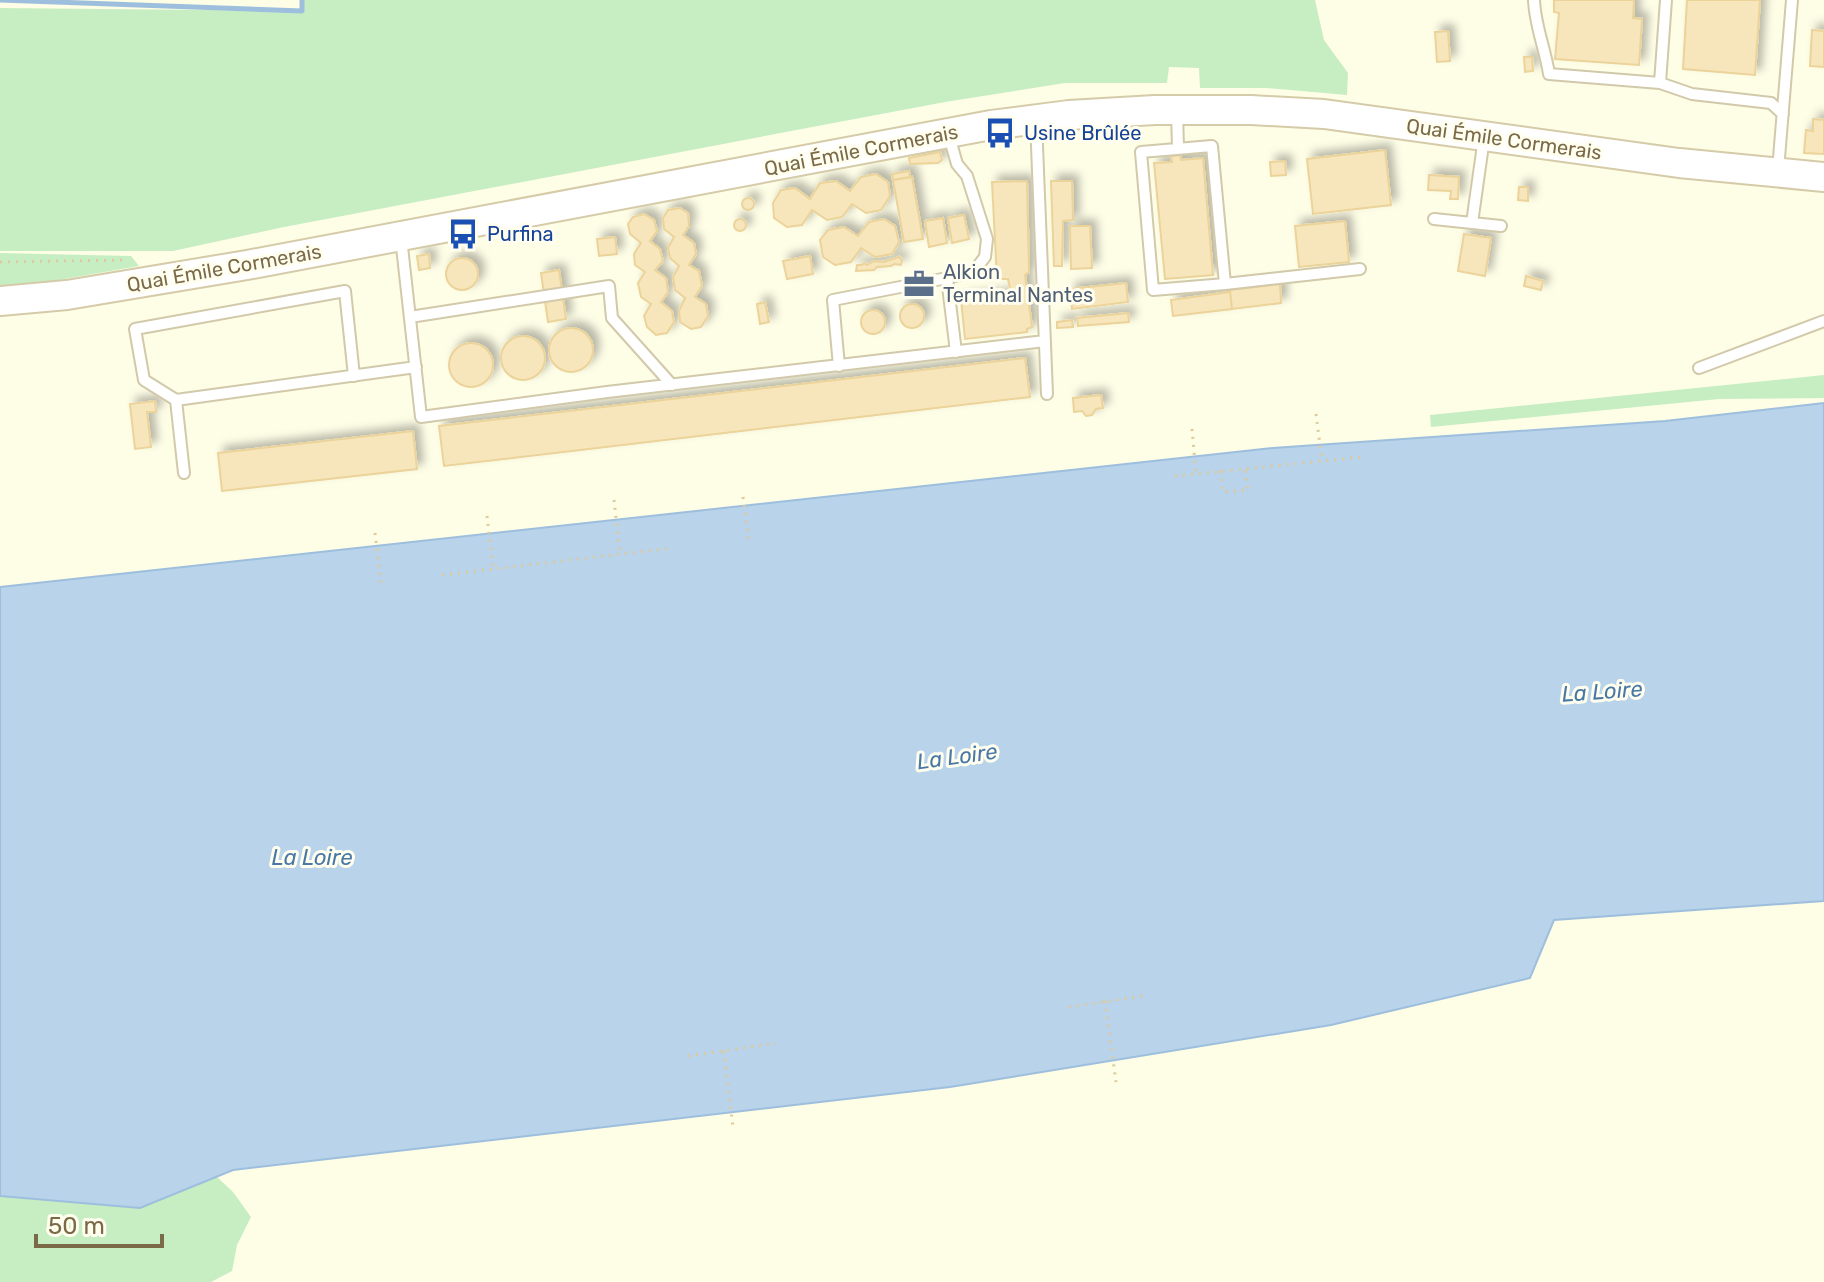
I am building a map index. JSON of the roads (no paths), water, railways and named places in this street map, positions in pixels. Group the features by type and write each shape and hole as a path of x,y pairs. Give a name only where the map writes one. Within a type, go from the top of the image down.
{"main road":[{"name":"Quai Émile Cormerais","path":"0,301 67,295 1036,119 1110,112 1176,110 1324,114 1679,163 1824,177"}],"lane":[{"path":"1534,0 1534,24 1546,50 1549,74 1660,83 1692,94 1771,103 1783,114"},
{"path":"1660,83 1666,0"},
{"path":"1778,172 1792,0"},
{"path":"1176,110 1178,148"},
{"path":"1036,119 1047,394"},
{"path":"839,366 833,300 974,271 985,257 987,239 967,176 957,164 948,134"},
{"path":"1472,223 1484,136"},
{"path":"1225,284 1212,146 1141,152 1153,290 1225,284 1360,269"},
{"path":"1434,219 1501,226"},
{"path":"401,236 421,417 1045,341"},
{"path":"947,278 956,352"},
{"path":"410,317 609,286 612,318 672,385"},
{"path":"354,376 345,291 135,329 144,380 176,400 354,376 416,367"},
{"path":"1699,368 1824,321"},
{"path":"176,400 184,473"}],"water":[{"name":"La Loire","path":"1824,403 1824,901 1554,920 1530,978 1331,1025 950,1087 233,1170 140,1208 0,1196 0,587 1273,448 1665,421"}],"waterway":[{"path":"0,0 302,11 302,0"}],"place":[{"name":"Usine Brûlée","path":"1000,133"},
{"name":"Purfina","path":"463,234"},
{"name":"Alkion Terminal Nantes","path":"919,284"}]}
